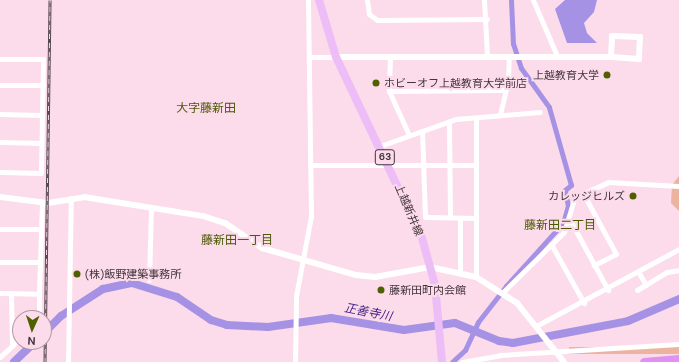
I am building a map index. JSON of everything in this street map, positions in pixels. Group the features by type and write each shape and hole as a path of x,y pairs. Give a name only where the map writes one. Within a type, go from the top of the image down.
{"highway":[{"path":"644,362 679,359"}],"main road":[{"name":"上越新井線","path":"319,0 336,57 390,165 413,216 430,267 440,318 442,362"}],"street":[{"path":"296,362 297,289 306,261 312,216 308,0"},
{"path":"367,0 369,14 377,20 487,19"},
{"path":"484,0 487,19 486,55"},
{"path":"533,0 557,56"},
{"path":"309,58 486,55 611,57 639,59 640,37 612,36 611,57"},
{"path":"500,115 509,56"},
{"path":"390,57 389,91 409,135"},
{"path":"0,59 43,59 41,173 0,172"},
{"path":"0,85 43,85"},
{"path":"389,91 505,90"},
{"path":"380,146 449,122 500,115 540,112"},
{"path":"0,114 42,115"},
{"path":"476,118 476,277"},
{"path":"449,122 450,217"},
{"path":"422,131 425,217 476,218"},
{"path":"0,142 41,143"},
{"path":"310,164 476,165"},
{"path":"502,293 564,232 570,220 574,197 584,195 608,182 679,186"},
{"path":"584,195 616,254 594,265"},
{"path":"0,197 42,203 70,198 96,199 215,220 262,248 365,277 430,267 476,277 517,303 564,362"},
{"path":"68,362 70,198"},
{"path":"39,310 42,203"},
{"path":"149,280 151,209"},
{"path":"460,218 460,273"},
{"path":"570,220 608,290"},
{"path":"0,229 41,230"},
{"path":"551,244 584,303"},
{"path":"536,326 584,303 679,249"},
{"path":"0,262 40,262"},
{"path":"637,290 667,272 679,270"},
{"path":"639,273 646,285"},
{"path":"0,293 39,294"},
{"path":"0,357 12,346 11,294"},
{"path":"462,362 555,351 679,344"}],"shaded area":[{"path":"565,0 597,0 594,12 584,23 587,33 597,43 567,43 555,9"},
{"path":"679,176 679,211 671,203 672,185"},
{"path":"569,347 679,347 679,354 569,354"}],"waterway":[{"path":"452,362 465,350 478,322 506,286 563,223 568,206 565,190 571,185 549,107 521,68 513,44 511,0"},
{"name":"正善寺川","path":"52,325 61,316 103,289 132,283 177,297 211,320 227,325 268,327 331,318 404,330 455,323 499,341 513,343 628,321 679,299"},
{"name":"正善寺川","path":"14,362 27,350"}],"railway":[{"path":"45,362 50,0"}],"place":[{"name":"上越教育大学","path":"607,75"},
{"name":"ホビーオフ上越教育大学前店","path":"376,83"},
{"name":"カレッジヒルズ","path":"633,196"},
{"name":"(株)飯野建築事務所","path":"77,274"},
{"name":"藤新田町内会館","path":"381,290"}],"district":[{"name":"大字藤新田","path":"206,109"},
{"name":"藤新田二丁目","path":"560,226"},
{"name":"藤新田一丁目","path":"237,241"}]}
